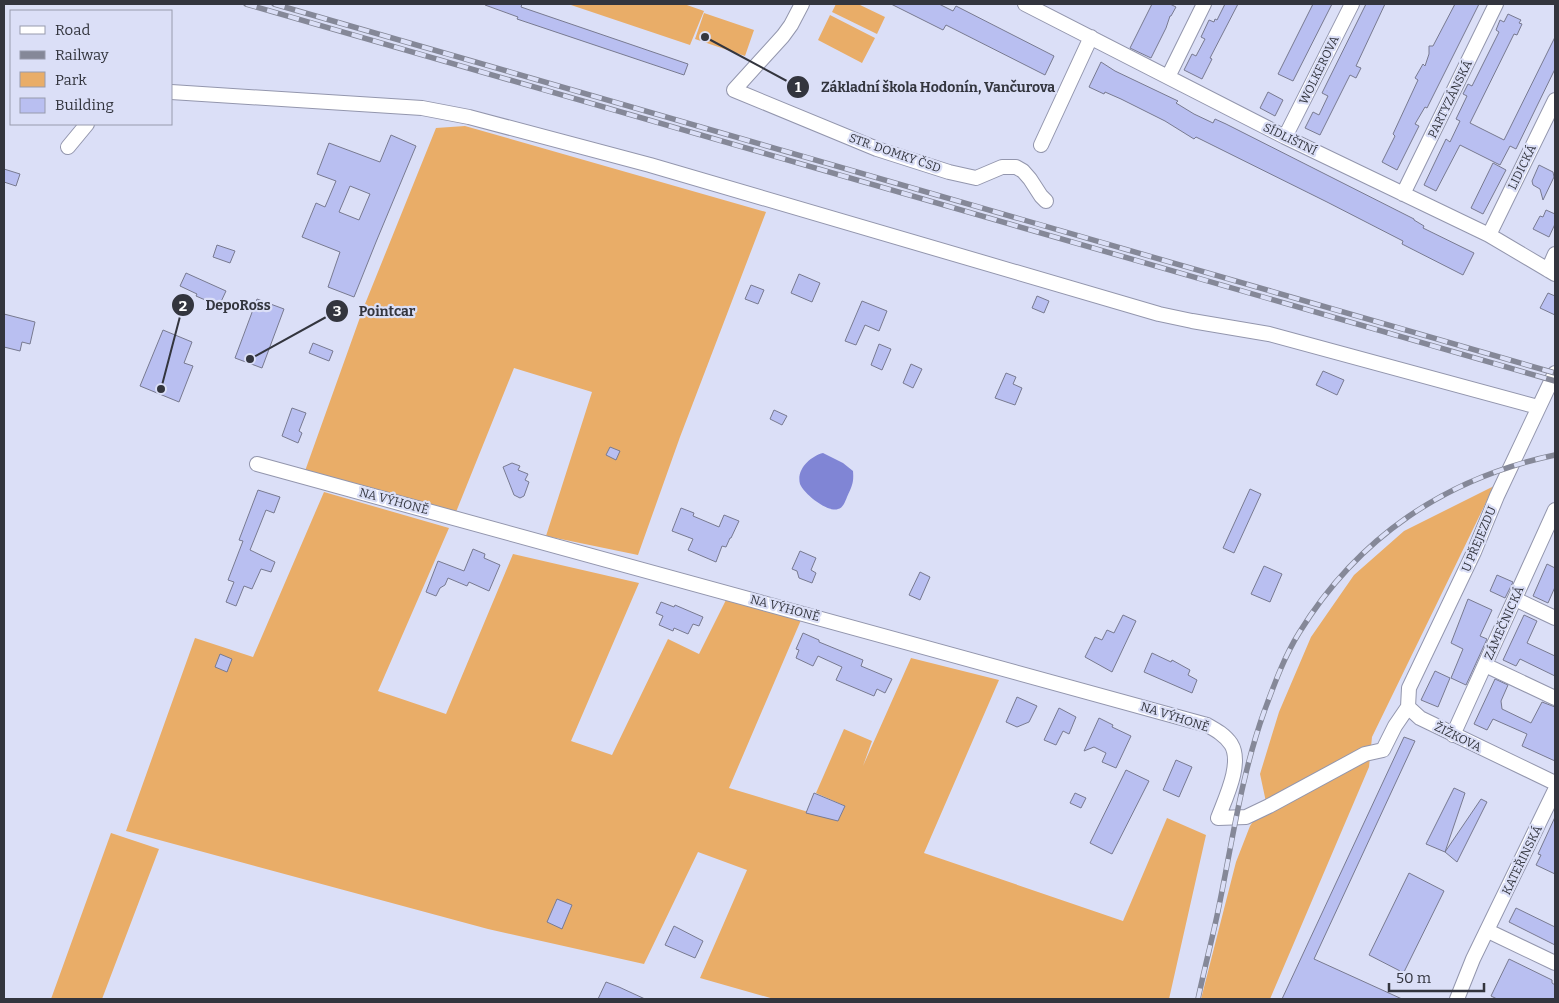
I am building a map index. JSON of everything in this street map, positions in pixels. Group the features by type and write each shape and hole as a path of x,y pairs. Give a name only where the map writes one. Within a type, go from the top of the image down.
{"street":[{"name":"STR. DOMKY ČSD","path":"802,4 792,25 734,90 877,148 949,172 976,178 1002,167 1016,167 1023,171 1046,201"},
{"name":"SÍDLIŠTNÍ","path":"1025,4 1286,137 1489,235 1551,272"},
{"path":"1168,77 1204,4"},
{"name":"WOLKEROVA","path":"1286,137 1352,4"},
{"name":"PARTYZÁNSKÁ","path":"1403,194 1496,4"},
{"path":"1040,145 1091,38"},
{"path":"172,92 422,108 468,117 650,165 1159,314 1269,334 1538,407"},
{"name":"LIDICKÁ","path":"1489,235 1555,100"},
{"path":"68,147 86,125"},
{"path":"1551,272 1555,254"},
{"name":"U PŘEJEZDU","path":"1408,707 1410,688 1555,372"},
{"name":"NA VÝHONĚ","path":"257,464 1207,725 1227,739 1232,745 1236,756 1235,768 1218,818 1246,817 1365,754 1384,750 1395,726 1408,707"},
{"name":"ZÁMEČNICKÁ","path":"1453,735 1555,510"},
{"path":"1515,599 1555,618"},
{"path":"1485,665 1555,698"},
{"name":"ŽIŽKOVA","path":"1408,707 1420,718 1555,783"},
{"name":"KATEŘINSKÁ","path":"1457,999 1470,966 1555,790"},
{"path":"1488,931 1555,963"}],"green space":[{"path":"568,4 684,4 704,11 690,45"},
{"path":"836,4 858,4 885,17 877,34 832,12"},
{"path":"704,13 754,30 745,56 695,39"},
{"path":"830,15 875,38 862,63 818,40"},
{"path":"465,126 766,212 680,437 638,555 546,536 592,392 514,368 456,512 305,471 363,309 436,128"},
{"path":"1494,486 1372,737 1369,767 1270,999 1201,999 1236,862 1250,826 1266,802 1260,774 1279,712 1311,637 1354,575 1404,531"},
{"path":"324,492 449,528 378,691 446,714 513,554 639,583 571,741 612,755 668,639 699,654 727,598 801,620 729,788 838,821 845,806 816,793 844,729 872,741 863,766 911,658 999,680 924,853 1123,921 1167,818 1206,835 1169,999 774,999 700,978 747,870 698,852 644,964 488,929 126,831 195,638 253,657"},
{"path":"111,833 159,849 102,999 51,999"}],"water":[{"path":"823,453 843,463 853,471 851,487 844,504 838,509 828,508 817,502 806,493 800,484 799,478 802,468 809,460"}],"building":[{"path":"486,4 522,4 521,7 688,64 684,75 517,19 518,17"},
{"path":"891,4 939,4 953,11 956,6 1054,56 1045,75 946,25 943,30"},
{"path":"1152,4 1170,4 1176,7 1151,58 1130,48"},
{"path":"1225,4 1238,4 1210,58 1212,59 1202,79 1184,70 1192,54 1196,56 1205,39 1201,37 1209,20 1214,22 1215,19 1217,20"},
{"path":"1313,4 1332,4 1293,81 1278,74"},
{"path":"1366,4 1385,4 1356,66 1361,68 1356,78 1350,75 1320,135 1305,128 1313,112 1319,115 1328,96 1322,93"},
{"path":"1455,4 1479,4 1427,108 1425,107 1415,124 1419,126 1397,170 1382,162 1418,80 1415,78 1423,64 1425,66 1429,54 1429,46 1433,46"},
{"path":"1508,14 1521,20 1519,23 1522,24 1517,35 1514,34 1470,123 1504,140 1555,37 1555,69 1516,149 1510,146 1500,165 1460,145 1436,191 1424,185 1446,139 1450,142 1460,121 1456,119 1467,96 1463,94 1468,84 1472,86 1499,32 1496,30 1500,20 1504,22"},
{"path":"1101,62 1115,71 1178,101 1176,103 1194,114 1213,123 1215,119 1226,124 1414,219 1424,226 1423,228 1474,253 1463,275 1402,244 1403,241 1327,202 1196,137 1194,139 1165,121 1121,99 1089,87"},
{"path":"1268,92 1283,100 1275,116 1260,108"},
{"path":"391,135 416,146 354,297 328,287 340,252 302,237 316,203 325,207 336,181 317,174 329,143 380,162","holes":["350,186 370,194 359,220 339,212"]},
{"path":"1493,163 1506,170 1483,214 1471,208"},
{"path":"1539,165 1553,172 1554,177 1543,200 1540,189 1533,185 1532,181"},
{"path":"4,169 20,174 16,186 4,182"},
{"path":"1546,210 1555,214 1555,224 1549,237 1533,229 1540,216 1543,217"},
{"path":"217,245 235,251 230,263 213,257"},
{"path":"186,273 226,291 219,306 196,296 197,294 180,286"},
{"path":"799,274 820,283 812,302 791,293"},
{"path":"751,285 764,290 758,304 745,299"},
{"path":"1548,293 1555,296 1555,315 1540,308"},
{"path":"1037,296 1049,301 1044,313 1032,308"},
{"path":"257,299 284,309 262,368 235,358"},
{"path":"862,301 887,311 879,331 865,325 856,345 845,341"},
{"path":"4,314 35,322 30,344 22,342 20,351 4,347"},
{"path":"163,330 192,342 184,363 193,366 179,402 140,386"},
{"path":"313,343 333,351 329,361 309,353"},
{"path":"879,344 891,349 882,370 871,365"},
{"path":"911,364 922,369 913,388 903,383"},
{"path":"1323,371 1344,380 1337,395 1316,385"},
{"path":"1006,373 1016,377 1013,384 1022,388 1015,405 995,398"},
{"path":"292,408 306,413 299,431 302,433 298,443 282,436"},
{"path":"774,410 787,416 782,425 770,419"},
{"path":"610,447 620,451 616,460 606,455"},
{"path":"512,463 520,466 518,470 528,474 525,480 529,482 524,496 520,498 514,495 503,467"},
{"path":"1250,489 1261,494 1234,553 1223,548"},
{"path":"258,490 280,497 274,513 266,510 250,550 275,562 271,572 261,569 252,589 244,586 236,606 226,602 234,582 228,580 243,541 239,540"},
{"path":"681,508 694,513 693,516 719,527 724,515 739,521 726,547 722,546 716,562 688,550 693,539 672,531"},
{"path":"473,549 485,554 484,558 500,565 489,591 469,582 467,586 448,578 436,596 426,592 438,561 464,571"},
{"path":"800,551 816,558 811,570 816,573 812,583 799,578 797,571 792,569"},
{"path":"1547,564 1555,568 1555,587 1548,603 1533,596"},
{"path":"1264,566 1282,574 1270,602 1251,594"},
{"path":"920,572 930,577 920,600 909,595"},
{"path":"1497,575 1513,582 1505,598 1490,591"},
{"path":"1468,599 1492,610 1480,636 1487,639 1466,685 1451,678 1463,649 1451,643"},
{"path":"661,602 674,607 675,605 703,617 699,626 693,624 688,634 674,628 673,631 659,625 663,616 656,613"},
{"path":"1123,615 1136,621 1112,672 1085,657 1095,637 1102,640 1107,630 1114,633"},
{"path":"1524,615 1537,621 1527,643 1555,656 1555,676 1520,659 1516,666 1503,660"},
{"path":"803,633 819,640 819,642 863,660 861,666 892,679 885,693 877,689 874,696 836,680 842,667 818,656 813,666 796,658 799,650 796,649"},
{"path":"1152,653 1171,662 1172,660 1190,670 1188,675 1197,680 1192,693 1144,672"},
{"path":"220,654 232,659 227,672 215,667"},
{"path":"1435,671 1450,678 1438,707 1421,700"},
{"path":"1495,679 1508,685 1501,701 1502,709 1531,723 1542,702 1555,707 1555,761 1522,746 1527,734 1493,719 1487,730 1474,724"},
{"path":"1017,697 1037,706 1029,722 1017,727 1006,722"},
{"path":"1059,708 1076,717 1069,734 1063,731 1056,745 1044,740"},
{"path":"1099,718 1131,736 1116,768 1102,762 1106,753 1094,747 1084,751"},
{"path":"1404,737 1415,741 1314,959 1402,999 1282,999"},
{"path":"1176,760 1192,767 1179,797 1163,790"},
{"path":"1126,770 1149,781 1112,854 1090,843"},
{"path":"1454,788 1465,793 1445,852 1426,844"},
{"path":"814,793 845,806 838,821 806,813"},
{"path":"1075,793 1086,798 1081,808 1070,803"},
{"path":"1481,799 1487,802 1457,862 1445,852"},
{"path":"1555,817 1555,874 1536,865 1541,855 1538,854"},
{"path":"1409,873 1444,891 1404,972 1402,972 1369,955"},
{"path":"557,899 572,905 562,929 547,922"},
{"path":"1516,908 1555,927 1555,945 1509,922"},
{"path":"674,926 703,941 695,958 665,945"},
{"path":"1509,959 1552,980 1552,983 1555,985 1555,999 1497,999 1491,996"},
{"path":"606,982 619,987 645,999 598,999"}],"railway":[{"path":"246,4 1555,381"},
{"path":"274,4 1555,373"},
{"path":"1198,999 1249,761 1276,681 1299,633 1322,599 1349,568 1377,541 1408,517 1442,496 1477,479 1515,465 1555,455"}],"place":[{"name":"Základní škola Hodonín, Vančurova","path":"705,37"},
{"name":"Pointcar","path":"250,359"},
{"name":"DepoRoss","path":"161,389"}]}
